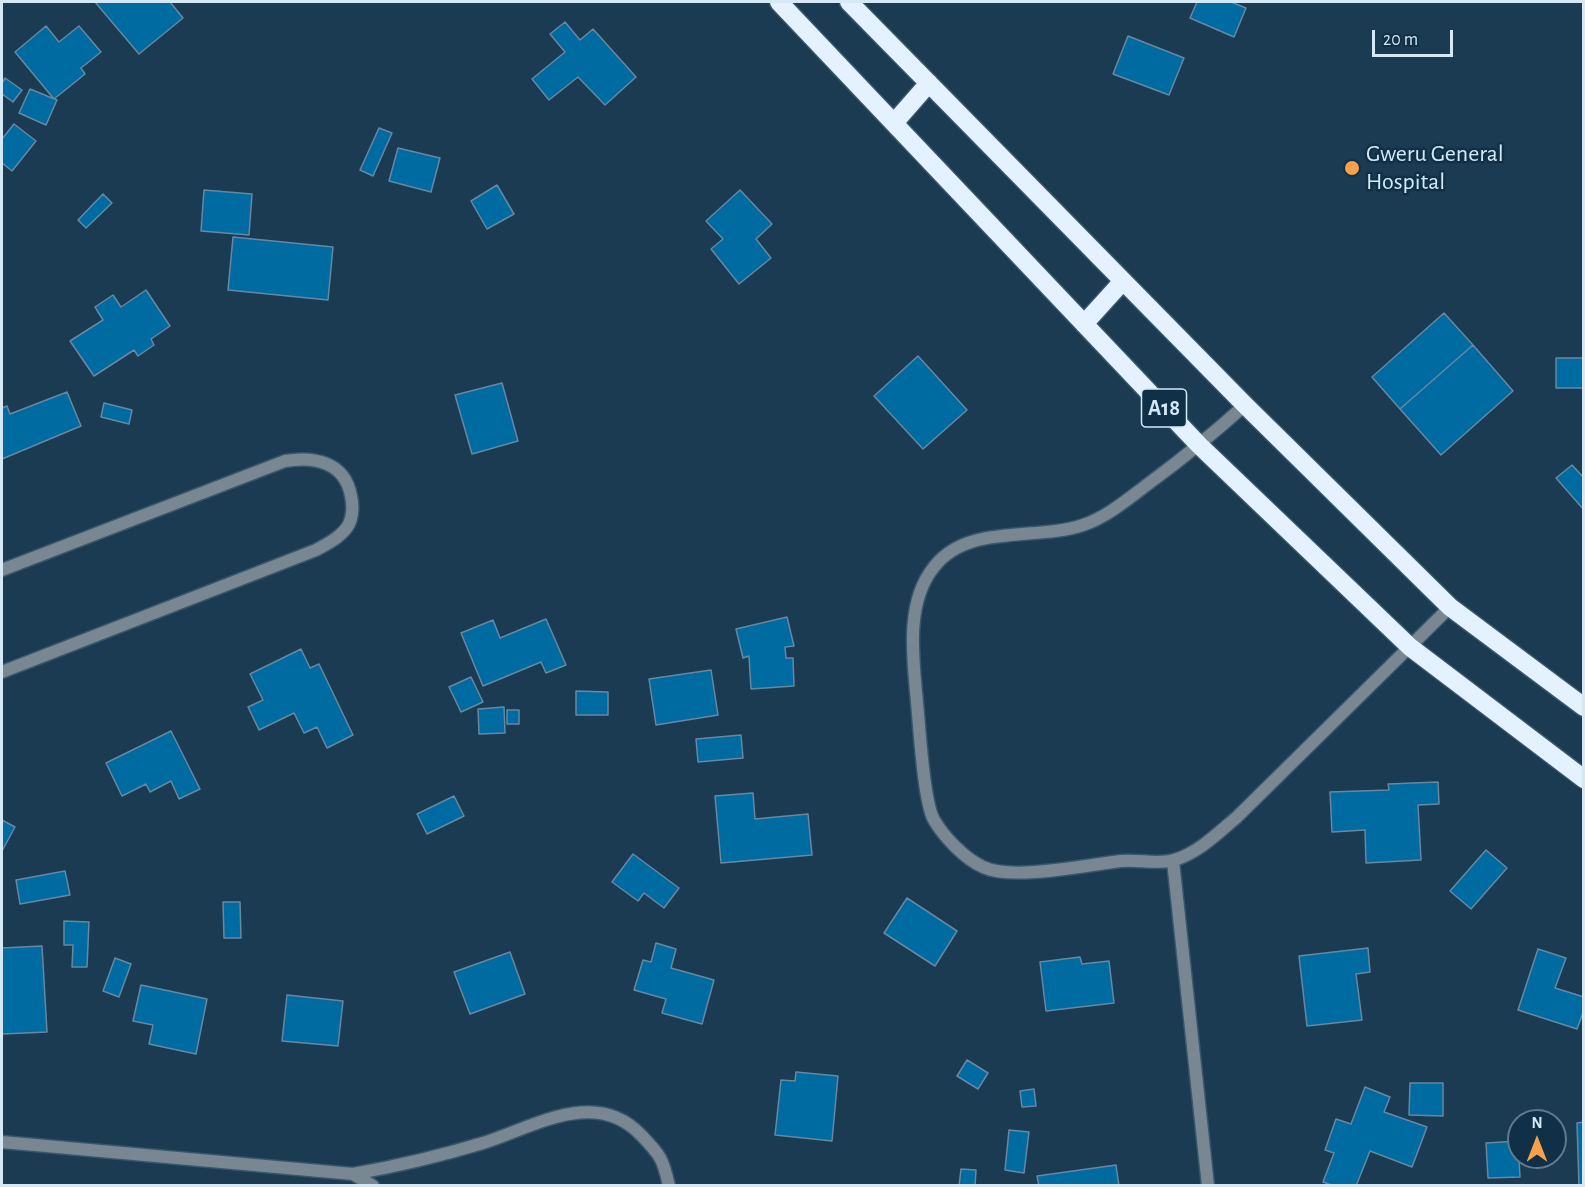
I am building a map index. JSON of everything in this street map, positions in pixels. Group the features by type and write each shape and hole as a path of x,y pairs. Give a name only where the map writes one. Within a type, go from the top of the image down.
{"highway":[{"name":"A18","path":"779,2 1200,445 1410,646 1584,779"},
{"name":"A18","path":"849,2 1245,405 1450,607 1584,707"},
{"path":"894,123 929,83"},
{"path":"1084,324 1123,281"}],"street":[{"path":"1245,405 1200,445 1118,507 1084,525 1045,533 997,536 960,547 935,565 917,593 914,624 915,681 927,788 933,819 958,848 983,868 1018,873 1127,860 1173,861 1202,847 1237,818 1450,607"},
{"path":"2,570 285,461 304,458 320,460 337,468 349,484 352,503 349,524 336,538 316,550 2,672"},
{"path":"1173,861 1208,1185"},
{"path":"2,1142 353,1174 417,1162 485,1142 567,1113 599,1112 629,1123 662,1157 669,1185"},
{"path":"353,1174 373,1185"}],"building":[{"path":"95,2 170,2 183,18 139,54"},
{"path":"1197,2 1231,2 1246,8 1234,37 1190,18"},
{"path":"565,22 580,40 593,29 636,77 605,105 578,77 549,100 532,79 565,52 550,34"},
{"path":"46,26 59,42 79,26 101,52 81,68 85,74 54,99 15,52"},
{"path":"1128,36 1184,58 1169,95 1113,74"},
{"path":"5,78 22,90 13,102 2,94 2,83"},
{"path":"30,89 57,100 46,125 19,113"},
{"path":"14,124 36,141 12,171 2,163 2,139"},
{"path":"379,128 392,133 373,176 360,170"},
{"path":"398,148 440,158 431,192 389,181"},
{"path":"497,185 514,214 487,229 471,201"},
{"path":"204,190 252,194 249,235 201,231"},
{"path":"740,190 772,224 756,239 771,258 739,284 711,249 723,239 706,221"},
{"path":"103,194 112,203 86,228 78,220"},
{"path":"233,237 333,247 328,300 228,290"},
{"path":"146,290 170,326 151,339 154,345 138,356 134,350 94,376 70,341 103,320 95,307 113,295 121,307"},
{"path":"1444,313 1473,345 1400,409 1372,377"},
{"path":"1473,345 1513,391 1441,455 1400,409"},
{"path":"918,356 967,410 923,449 874,396"},
{"path":"1556,358 1584,358 1584,388 1556,388"},
{"path":"502,383 518,441 472,454 455,395"},
{"path":"67,392 81,426 2,459 2,408 7,406 10,414"},
{"path":"104,403 132,410 129,424 101,417"},
{"path":"1572,465 1584,478 1584,510 1556,478"},
{"path":"787,617 794,646 785,647 786,658 793,658 794,686 751,689 749,656 743,658 736,629"},
{"path":"546,619 566,665 546,673 541,662 483,686 461,633 493,620 500,638"},
{"path":"301,649 310,668 319,664 353,735 327,748 317,727 304,733 294,713 259,730 248,707 263,700 250,674"},
{"path":"711,670 718,715 656,725 649,679"},
{"path":"471,677 483,702 461,712 449,687"},
{"path":"576,691 608,692 608,715 576,715"},
{"path":"504,707 505,733 479,734 478,709"},
{"path":"507,710 519,710 519,724 507,724"},
{"path":"171,731 200,789 179,799 171,781 150,792 146,784 122,796 106,763"},
{"path":"741,735 743,758 698,762 696,739"},
{"path":"1438,782 1439,804 1418,805 1421,860 1366,863 1365,830 1332,832 1330,792 1389,790 1388,784"},
{"path":"753,793 755,819 808,814 812,855 721,863 715,796"},
{"path":"454,796 464,816 427,834 417,814"},
{"path":"2,820 15,827 2,851"},
{"path":"1486,850 1507,868 1471,909 1450,891"},
{"path":"633,854 679,888 664,908 644,893 638,901 612,882"},
{"path":"65,871 70,895 20,904 16,880"},
{"path":"907,898 957,931 935,966 884,933"},
{"path":"223,902 240,902 241,938 224,938"},
{"path":"64,921 89,922 87,967 72,967 73,945 64,945"},
{"path":"656,943 676,949 671,968 714,980 702,1024 662,1013 666,999 634,990 643,960 651,962"},
{"path":"42,946 47,1032 2,1034 2,948"},
{"path":"1368,948 1370,972 1356,974 1362,1020 1307,1026 1299,956"},
{"path":"1538,949 1566,958 1555,988 1584,997 1584,1010 1577,1029 1518,1010"},
{"path":"510,952 525,994 470,1014 454,972"},
{"path":"1080,957 1082,964 1109,961 1114,1003 1046,1011 1040,962"},
{"path":"115,958 131,964 119,997 103,991"},
{"path":"141,985 207,999 196,1054 149,1044 153,1025 133,1021"},
{"path":"287,995 343,1001 338,1046 282,1041"},
{"path":"967,1060 988,1073 978,1089 957,1076"},
{"path":"796,1072 838,1076 832,1141 775,1135 781,1080 795,1081"},
{"path":"1410,1083 1443,1083 1443,1116 1409,1115"},
{"path":"1365,1087 1390,1097 1384,1112 1427,1127 1412,1167 1370,1151 1356,1186 1334,1186 1323,1182 1334,1153 1325,1150 1336,1119 1351,1124"},
{"path":"1034,1089 1036,1106 1022,1107 1020,1091"},
{"path":"1584,1122 1584,1186 1579,1186 1577,1123"},
{"path":"1009,1130 1029,1132 1024,1173 1005,1170"},
{"path":"1507,1142 1507,1169 1520,1169 1520,1177 1488,1178 1486,1143"},
{"path":"1116,1165 1119,1186 1039,1186 1037,1176"},
{"path":"961,1169 976,1170 975,1186 959,1186"}],"place":[{"name":"Gweru General Hospital","path":"1352,168"}]}
